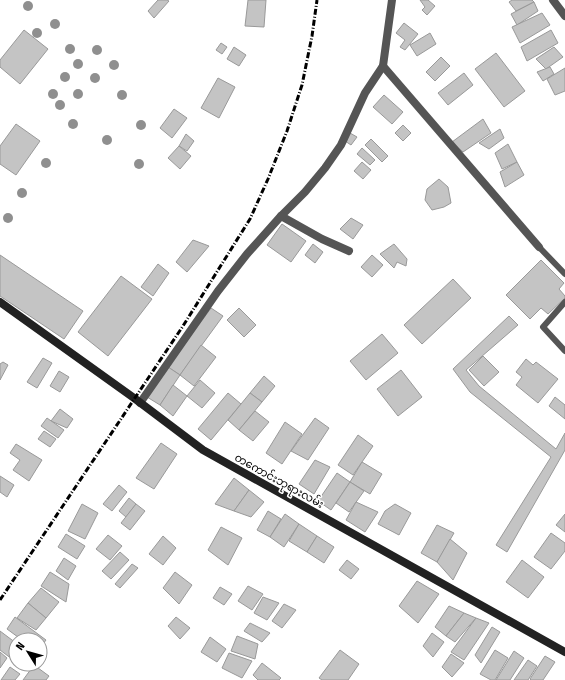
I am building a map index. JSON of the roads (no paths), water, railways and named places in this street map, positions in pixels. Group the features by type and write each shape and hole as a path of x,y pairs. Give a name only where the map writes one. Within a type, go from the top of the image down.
{"main road":[{"name":"တကောင်းဘုရားလမ်း","path":"0,302 140,403 202,450 565,652"}],"street":[{"path":"140,403 218,291 247,254 305,192 325,168 341,145 365,93 383,66 392,0"},
{"path":"553,0 565,16"},
{"path":"383,66 539,247"},
{"path":"281,216 322,239 349,251"}],"lane":[{"path":"539,247 565,274"},
{"path":"565,302 542,327 565,351"}],"railway":[{"path":"0,600 183,326 250,219 287,131 302,85 312,36 317,0"}]}
